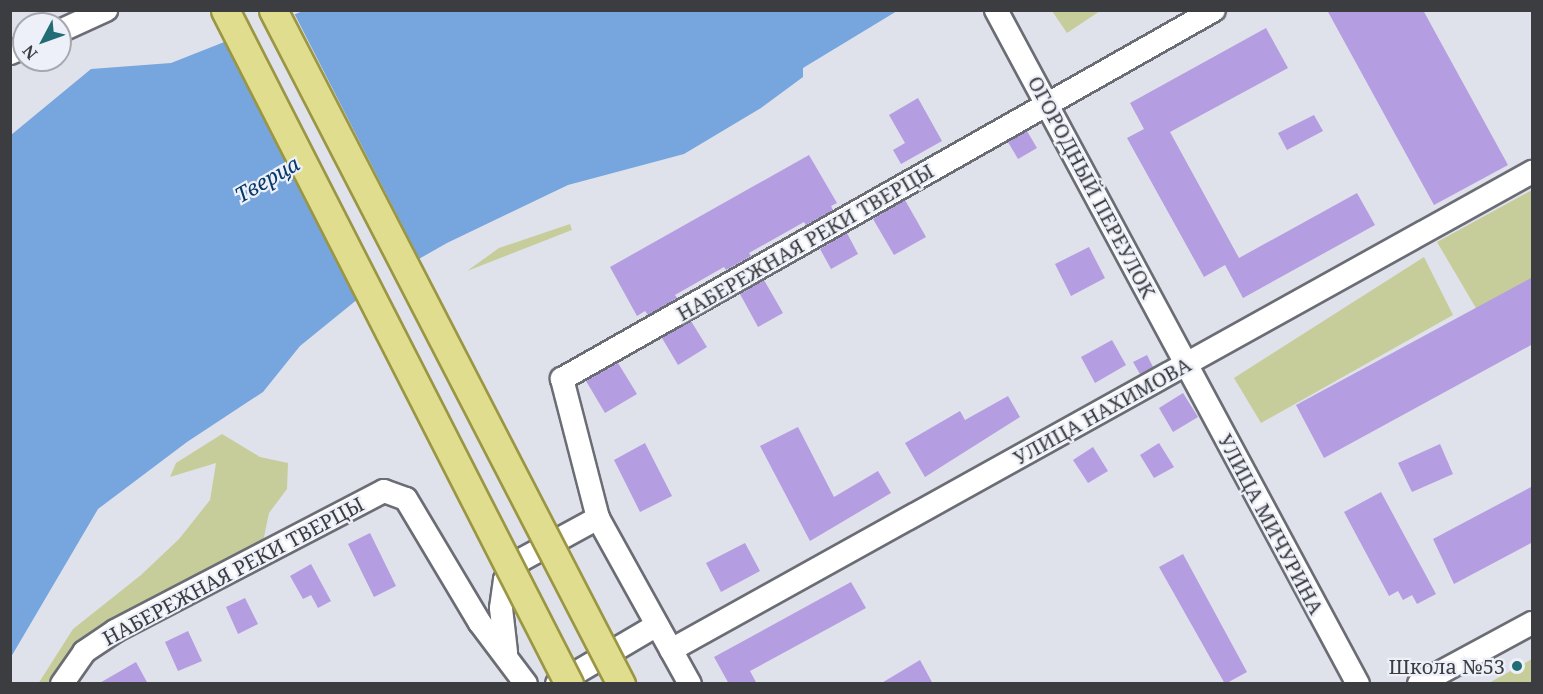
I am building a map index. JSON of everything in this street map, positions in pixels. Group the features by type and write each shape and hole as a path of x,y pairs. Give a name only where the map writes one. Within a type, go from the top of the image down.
{"main road":[{"path":"225,10 569,684"},
{"path":"273,10 621,684"}],"street":[{"path":"72,26 106,10"},
{"name":"ОГОРОДНЫЙ ПЕРЕУЛОК","path":"996,10 1187,363"},
{"name":"НАБЕРЕЖНАЯ РЕКИ ТВЕРЦЫ","path":"598,518 562,379 1214,10"},
{"name":"УЛИЦА НАХИМОВА","path":"671,650 1533,172"},
{"name":"УЛИЦА МИЧУРИНА","path":"1187,363 1258,504 1358,684"},
{"name":"НАБЕРЕЖНАЯ РЕКИ ТВЕРЦЫ","path":"62,684 84,652 115,631 384,490 406,499 462,596 506,652"},
{"path":"526,684 506,652 501,609 505,580 521,560 598,518 690,684"},
{"path":"1419,684 1533,623"},
{"path":"556,684 657,625"}],"green space":[{"path":"1052,11 1100,11 1067,33"},
{"path":"1532,190 1532,283 1480,315 1437,242"},
{"path":"570,224 572,230 467,271 499,248"},
{"path":"1424,257 1453,315 1261,423 1234,378"},
{"path":"222,434 260,457 288,463 287,489 269,513 262,547 51,683 38,684 73,629 141,575 179,539 210,500 216,463 170,477 176,463"},
{"path":"1532,659 1532,683 1489,683"}],"water":[{"name":"Тверца","path":"303,11 897,11 803,68 803,77 761,108 684,154 568,185 447,243 380,281 300,346 263,392 187,442 98,509 11,657 11,135 91,69 171,63"}],"pier":[{"path":"293,11 421,262 382,284 358,304 225,38"}],"building":[{"path":"1327,10 1423,10 1508,165 1434,205"},
{"path":"1266,28 1288,68 1170,132 1239,258 1357,193 1375,225 1243,298 1225,265 1204,277 1127,138 1144,129 1130,103"},
{"path":"918,98 942,141 901,164 893,150 905,143 889,115"},
{"path":"1314,115 1323,131 1287,150 1278,133"},
{"path":"1027,131 1037,148 1018,159 1008,142"},
{"path":"809,155 837,203 831,206 833,210 806,225 804,222 749,253 751,256 726,270 724,267 675,295 677,298 648,315 645,311 637,316 610,267"},
{"path":"905,200 926,237 894,255 873,219"},
{"path":"847,233 858,254 831,269 820,249"},
{"path":"1089,247 1105,278 1071,296 1055,264"},
{"path":"1533,277 1533,344 1324,458 1296,405"},
{"path":"764,280 783,313 758,327 740,294"},
{"path":"691,321 707,347 678,365 662,338"},
{"path":"1112,340 1126,365 1095,383 1081,357"},
{"path":"1147,355 1153,367 1140,374 1133,362"},
{"path":"618,363 637,394 605,413 586,381"},
{"path":"1183,393 1198,417 1173,432 1159,408"},
{"path":"1008,396 1020,417 925,477 905,443 960,411 965,420"},
{"path":"798,427 834,497 878,471 891,493 810,541 760,446"},
{"path":"645,443 672,496 640,512 614,460"},
{"path":"1159,443 1174,467 1154,478 1140,455"},
{"path":"1440,444 1453,474 1412,492 1398,463"},
{"path":"1093,447 1108,471 1088,483 1073,460"},
{"path":"1533,486 1533,542 1454,584 1433,539"},
{"path":"1381,492 1436,594 1417,604 1412,595 1403,600 1398,591 1389,596 1344,512"},
{"path":"370,533 396,586 374,597 348,544"},
{"path":"745,543 760,571 721,592 706,563"},
{"path":"1183,554 1247,672 1225,684 1159,567"},
{"path":"311,564 331,601 318,608 311,595 303,599 290,576"},
{"path":"851,582 866,608 750,671 757,684 729,684 714,657"},
{"path":"245,598 258,624 238,634 226,607"},
{"path":"188,631 202,661 178,671 165,642"},
{"path":"920,660 933,684 880,684"},
{"path":"136,662 148,684 98,684"}],"place":[{"name":"Школа №53","path":"1517,666"}]}
